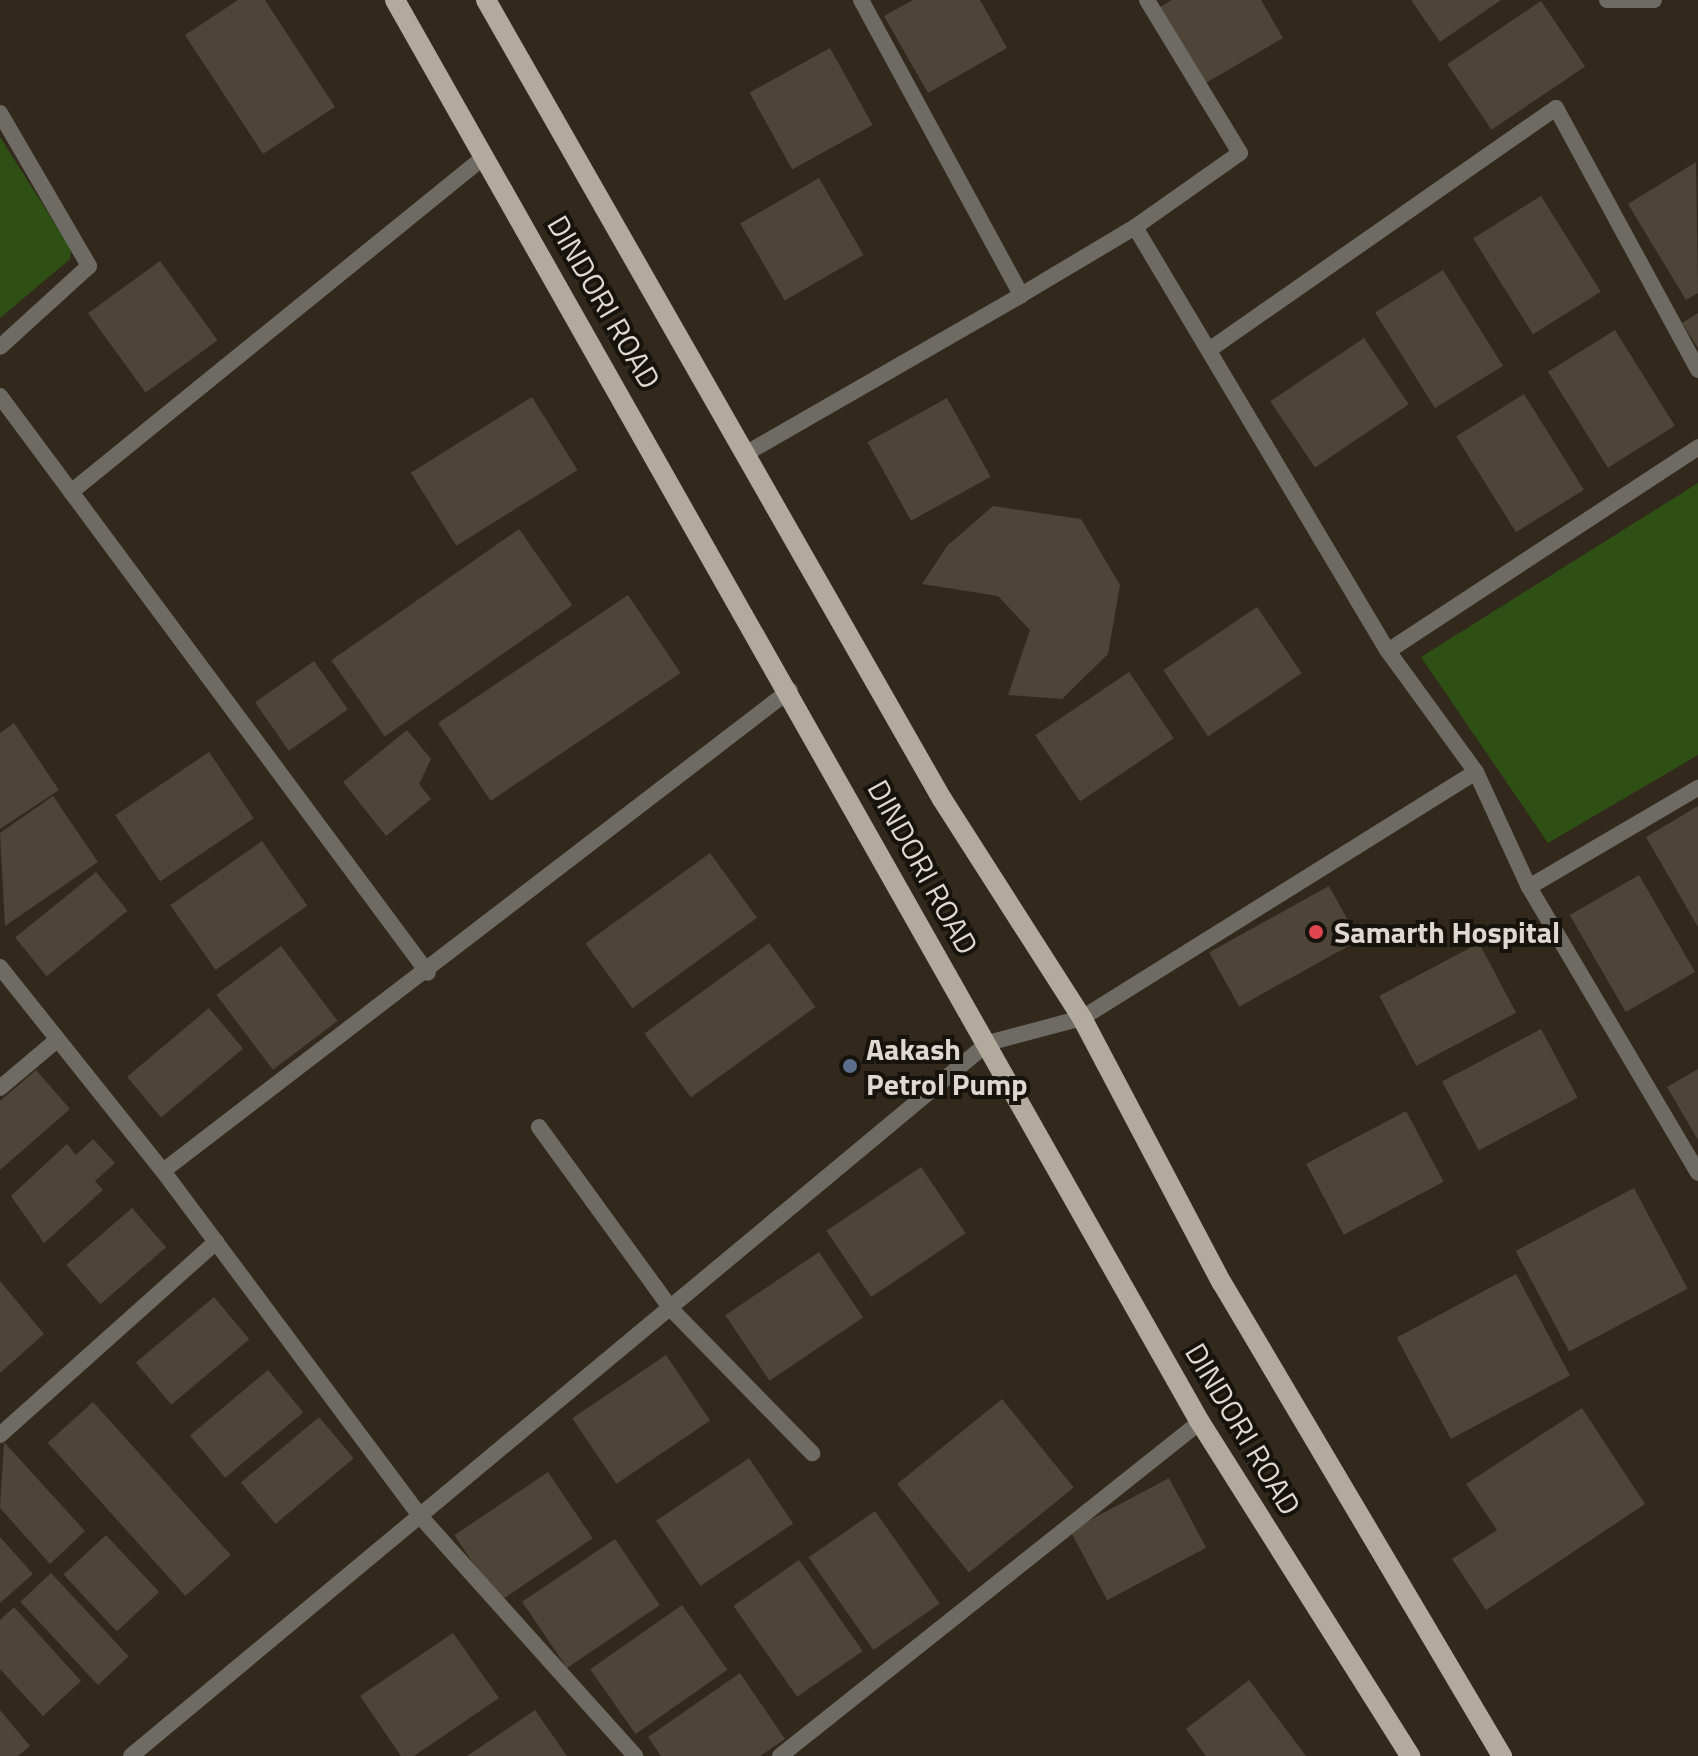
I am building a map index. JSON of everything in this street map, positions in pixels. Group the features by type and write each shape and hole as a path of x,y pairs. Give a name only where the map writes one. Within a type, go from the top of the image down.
{"main road":[{"name":"DINDORI ROAD","path":"395,0 790,690 1200,1422 1410,1756"},
{"path":"486,0 942,799 1082,1018 1222,1283 1502,1756"}],"street":[{"path":"861,0 1021,295"},
{"path":"745,454 1135,227 1240,153 1147,0"},
{"path":"1607,0 1654,0"},
{"path":"1209,350 1556,108 1698,370"},
{"path":"0,113 89,266 0,347"},
{"path":"71,492 484,157"},
{"path":"1135,227 1388,651 1476,772 1529,887 1698,1173"},
{"path":"0,396 428,973"},
{"path":"1388,651 1698,447"},
{"path":"163,1171 428,973 790,690"},
{"path":"131,1756 988,1043 1082,1018 1476,772"},
{"path":"1529,887 1698,788"},
{"path":"0,967 163,1171 419,1515 635,1756"},
{"path":"0,1088 57,1040"},
{"path":"539,1127 671,1309 812,1453"},
{"path":"0,1435 216,1242"},
{"path":"780,1756 1200,1422"}],"green space":[{"path":"0,137 71,249 70,259 0,318"},
{"path":"1698,483 1698,755 1548,843 1421,657"}],"building":[{"path":"238,0 265,0 335,107 263,154 185,35"},
{"path":"913,0 980,0 1007,48 928,93 884,16"},
{"path":"1172,0 1261,0 1283,38 1204,84 1160,7"},
{"path":"1411,0 1501,0 1440,42"},
{"path":"1541,1 1585,66 1491,130 1447,64"},
{"path":"830,48 873,125 792,170 750,93"},
{"path":"1696,162 1698,293 1686,300 1628,204"},
{"path":"819,178 864,255 785,301 740,224"},
{"path":"1541,196 1601,292 1533,334 1473,238"},
{"path":"160,261 218,340 146,393 88,313"},
{"path":"1443,270 1503,366 1435,408 1375,312"},
{"path":"1698,313 1698,348 1682,323"},
{"path":"1615,330 1675,426 1608,468 1548,372"},
{"path":"1364,338 1409,404 1315,468 1270,401"},
{"path":"1524,394 1584,490 1516,532 1456,436"},
{"path":"532,397 578,470 456,546 411,473"},
{"path":"947,398 991,477 911,521 867,442"},
{"path":"993,506 1081,519 1120,585 1108,654 1062,699 1008,695 1030,630 998,596 922,584 947,546"},
{"path":"519,529 572,605 385,737 331,660"},
{"path":"628,595 681,673 491,801 438,723"},
{"path":"1257,607 1302,673 1208,737 1163,670"},
{"path":"314,661 348,709 289,751 255,702"},
{"path":"1129,672 1174,738 1080,802 1035,735"},
{"path":"14,723 59,790 0,829 0,733"},
{"path":"407,730 431,759 419,784 431,799 386,836 343,782"},
{"path":"209,752 254,818 160,882 115,815"},
{"path":"53,796 98,862 5,926 0,833"},
{"path":"1698,806 1698,927 1646,837"},
{"path":"262,841 307,906 216,970 170,905"},
{"path":"710,853 757,918 632,1008 585,944"},
{"path":"96,872 127,911 47,976 15,937"},
{"path":"1639,875 1695,972 1626,1012 1570,915"},
{"path":"1329,886 1359,940 1239,1007 1209,952"},
{"path":"769,943 815,1007 691,1097 644,1034"},
{"path":"1479,943 1516,1013 1416,1066 1379,996"},
{"path":"281,946 338,1021 273,1070 216,995"},
{"path":"209,1008 243,1049 161,1117 127,1077"},
{"path":"1541,1029 1578,1098 1479,1150 1442,1082"},
{"path":"1698,1069 1698,1140 1667,1087"},
{"path":"36,1070 70,1109 0,1170 0,1101"},
{"path":"1406,1111 1444,1182 1344,1235 1306,1164"},
{"path":"93,1139 115,1163 95,1181 103,1190 44,1243 11,1196 67,1144 76,1155"},
{"path":"921,1167 966,1233 871,1297 826,1231"},
{"path":"1634,1188 1688,1289 1569,1352 1516,1251"},
{"path":"132,1208 166,1247 100,1304 66,1265"},
{"path":"819,1252 863,1317 769,1381 725,1315"},
{"path":"1516,1274 1570,1376 1451,1439 1397,1337"},
{"path":"0,1281 44,1334 0,1373"},
{"path":"214,1297 249,1339 171,1405 136,1363"},
{"path":"666,1355 710,1420 616,1484 572,1418"},
{"path":"268,1370 303,1412 225,1478 190,1436"},
{"path":"1002,1399 1074,1488 969,1573 897,1484"},
{"path":"93,1402 231,1555 186,1596 48,1443"},
{"path":"1582,1408 1645,1504 1486,1610 1452,1559 1497,1530 1466,1484"},
{"path":"319,1417 354,1458 276,1524 241,1483"},
{"path":"4,1442 85,1531 50,1564 0,1508"},
{"path":"749,1458 793,1523 700,1586 656,1521"},
{"path":"548,1472 593,1538 499,1602 454,1535"},
{"path":"1169,1478 1206,1548 1107,1600 1070,1531"},
{"path":"875,1511 940,1604 873,1650 809,1557"},
{"path":"106,1535 159,1592 117,1632 64,1575"},
{"path":"0,1537 33,1574 0,1603"},
{"path":"615,1539 660,1605 567,1668 522,1602"},
{"path":"799,1560 863,1651 797,1697 733,1606"},
{"path":"51,1573 129,1656 98,1685 20,1602"},
{"path":"682,1605 727,1670 636,1734 590,1669"},
{"path":"14,1607 81,1681 43,1716 0,1669 0,1620"},
{"path":"453,1633 499,1698 414,1756 401,1756 360,1696"},
{"path":"740,1673 785,1739 760,1756 661,1756 648,1737"},
{"path":"1249,1680 1306,1756 1206,1756 1186,1729"},
{"path":"0,1710 30,1746 18,1756 0,1756"},
{"path":"535,1710 567,1756 467,1756"}],"place":[{"name":"Samarth Hospital","path":"1316,932"},
{"name":"Aakash Petrol Pump","path":"850,1066"}]}
